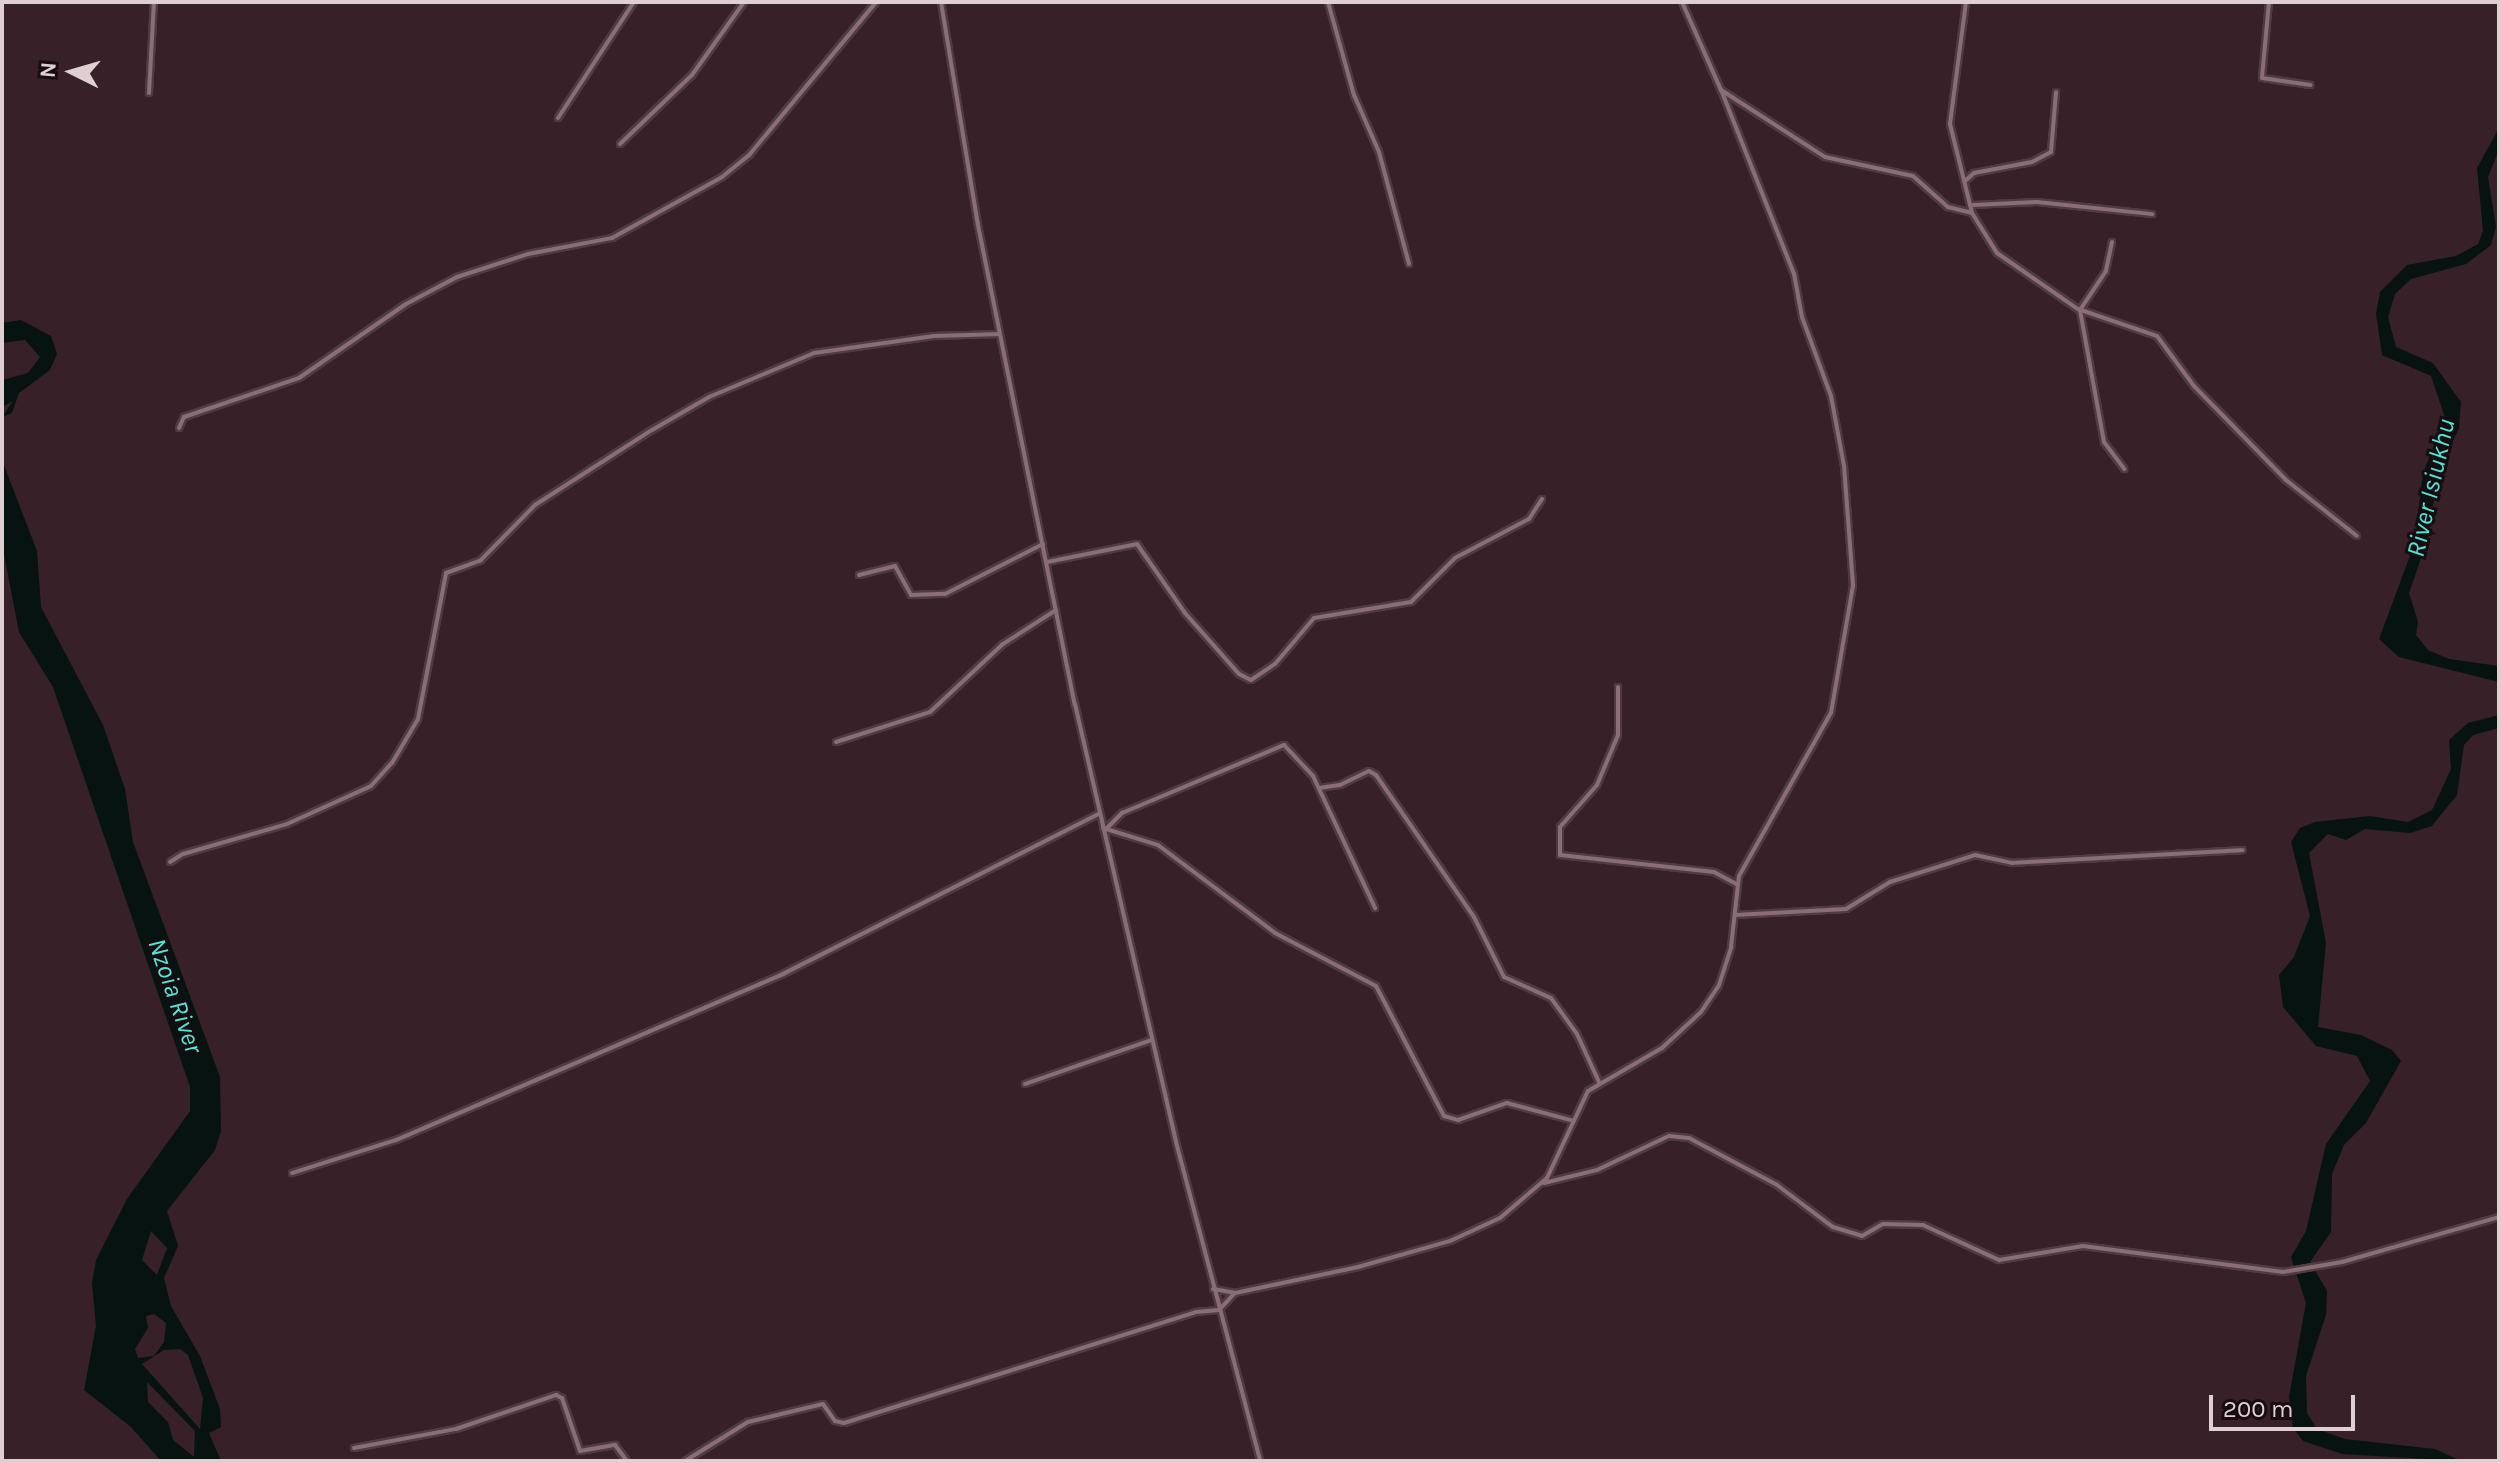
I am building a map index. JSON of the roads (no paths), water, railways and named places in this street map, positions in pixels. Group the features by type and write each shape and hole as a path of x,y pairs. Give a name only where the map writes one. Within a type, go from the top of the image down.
{"street":[{"path":"149,93 154,2"},
{"path":"558,118 634,2"},
{"path":"620,144 692,75 744,2"},
{"path":"179,428 184,417 299,378 406,304 457,277 528,254 612,238 722,177 750,154 876,2"},
{"path":"941,2 1000,334 1099,814 1213,1289 1260,1461"},
{"path":"1328,2 1354,95 1379,152 1409,264"},
{"path":"1213,1289 1235,1293 1450,1241 1500,1218 1542,1183 1586,1093 1599,1082 1654,1053 1701,1012 1725,970 1738,885 1831,713 1853,575 1844,466 1831,396 1802,317 1794,274 1721,90 1682,2"},
{"path":"1966,2 1949,117 1964,183 1973,205 1972,213 1997,253 2080,310 2157,336 2194,386 2286,480 2357,536"},
{"path":"2269,2 2262,78 2310,85"},
{"path":"1721,90 1825,157 1913,176 1948,207 1972,213"},
{"path":"1964,183 1974,173 2032,162 2051,152 2056,92"},
{"path":"1973,205 2037,202 2152,214"},
{"path":"2112,242 2106,271 2080,310 2104,442 2124,469"},
{"path":"170,862 183,854 287,824 371,786 392,763 418,719 446,573 481,560 535,505 652,430 709,397 814,353 934,336 1000,334"},
{"path":"1047,562 1137,544 1185,613 1239,674 1251,680 1275,664 1314,618 1411,602 1455,558 1529,519 1542,499"},
{"path":"859,575 895,566 909,594 945,594 1043,544"},
{"path":"836,742 930,712 1003,644 1056,610"},
{"path":"1618,687 1618,735 1597,785 1560,827 1560,855 1714,872 1738,885"},
{"path":"1104,829 1122,813 1280,745 1293,751 1319,788 1375,908"},
{"path":"1319,788 1340,785 1369,771 1376,775 1474,917 1504,977 1551,998 1577,1034 1599,1082"},
{"path":"292,1173 396,1140 783,974 1099,814"},
{"path":"1104,829 1158,845 1275,933 1376,986 1444,1116 1458,1120 1507,1103 1574,1121"},
{"path":"1735,915 1846,909 1890,882 1975,855 2012,863 2243,850"},
{"path":"1025,1084 1152,1040"},
{"path":"1542,1183 1597,1170 1669,1136 1689,1138 1777,1185 1833,1227 1862,1236 1883,1224 1923,1225 1999,1260 2083,1246 2283,1272 2342,1262 2499,1217"},
{"path":"685,1461 748,1422 823,1404 835,1421 844,1423 1196,1312 1219,1310 1235,1293"},
{"path":"354,1448 456,1429 556,1395 562,1398 580,1451 615,1445 627,1461"}],"water":[{"name":"River Isiukhu","path":"2499,128 2499,150 2488,177 2496,227 2491,245 2466,264 2411,279 2395,294 2388,317 2396,347 2433,363 2461,402 2459,429 2439,465 2428,538 2409,593 2418,622 2416,635 2428,650 2449,659 2499,666 2499,682 2399,657 2379,639 2414,545 2423,473 2445,418 2431,376 2382,355 2376,314 2380,292 2407,265 2456,256 2478,244 2483,231 2477,168"},
{"path":"21,320 51,336 57,354 50,370 19,393 12,413 2,417 13,401 2,407 2,380 28,373 40,357 25,340 2,343 2,323"},
{"name":"Nzoia River","path":"2,460 37,551 41,607 103,725 125,789 133,842 220,1077 221,1131 215,1150 167,1211 178,1246 164,1278 171,1306 200,1356 220,1409 221,1427 209,1433 221,1461 161,1461 131,1427 84,1390 96,1326 92,1283 96,1260 127,1199 190,1111 190,1087 53,687 19,632 2,544","holes":["151,1231 167,1248 157,1275 142,1260","154,1314 166,1323 164,1342 154,1356 138,1358 135,1349 148,1328 146,1316","180,1349 188,1355 203,1398 200,1429 142,1364 164,1350","147,1382 195,1431 194,1457 173,1440 168,1422 148,1402"]},
{"path":"2499,715 2499,728 2473,735 2464,745 2457,795 2432,826 2410,833 2365,829 2346,840 2328,834 2309,853 2326,943 2318,1027 2361,1035 2392,1050 2401,1061 2366,1123 2344,1145 2332,1174 2331,1232 2310,1262 2327,1291 2326,1315 2306,1376 2307,1413 2317,1429 2345,1439 2435,1449 2461,1461 2342,1454 2303,1441 2293,1428 2289,1397 2306,1303 2291,1257 2306,1231 2326,1144 2370,1081 2357,1056 2316,1046 2283,1007 2279,975 2294,957 2310,916 2291,842 2300,828 2315,822 2370,816 2408,822 2432,810 2451,769 2449,740 2468,723"}]}
